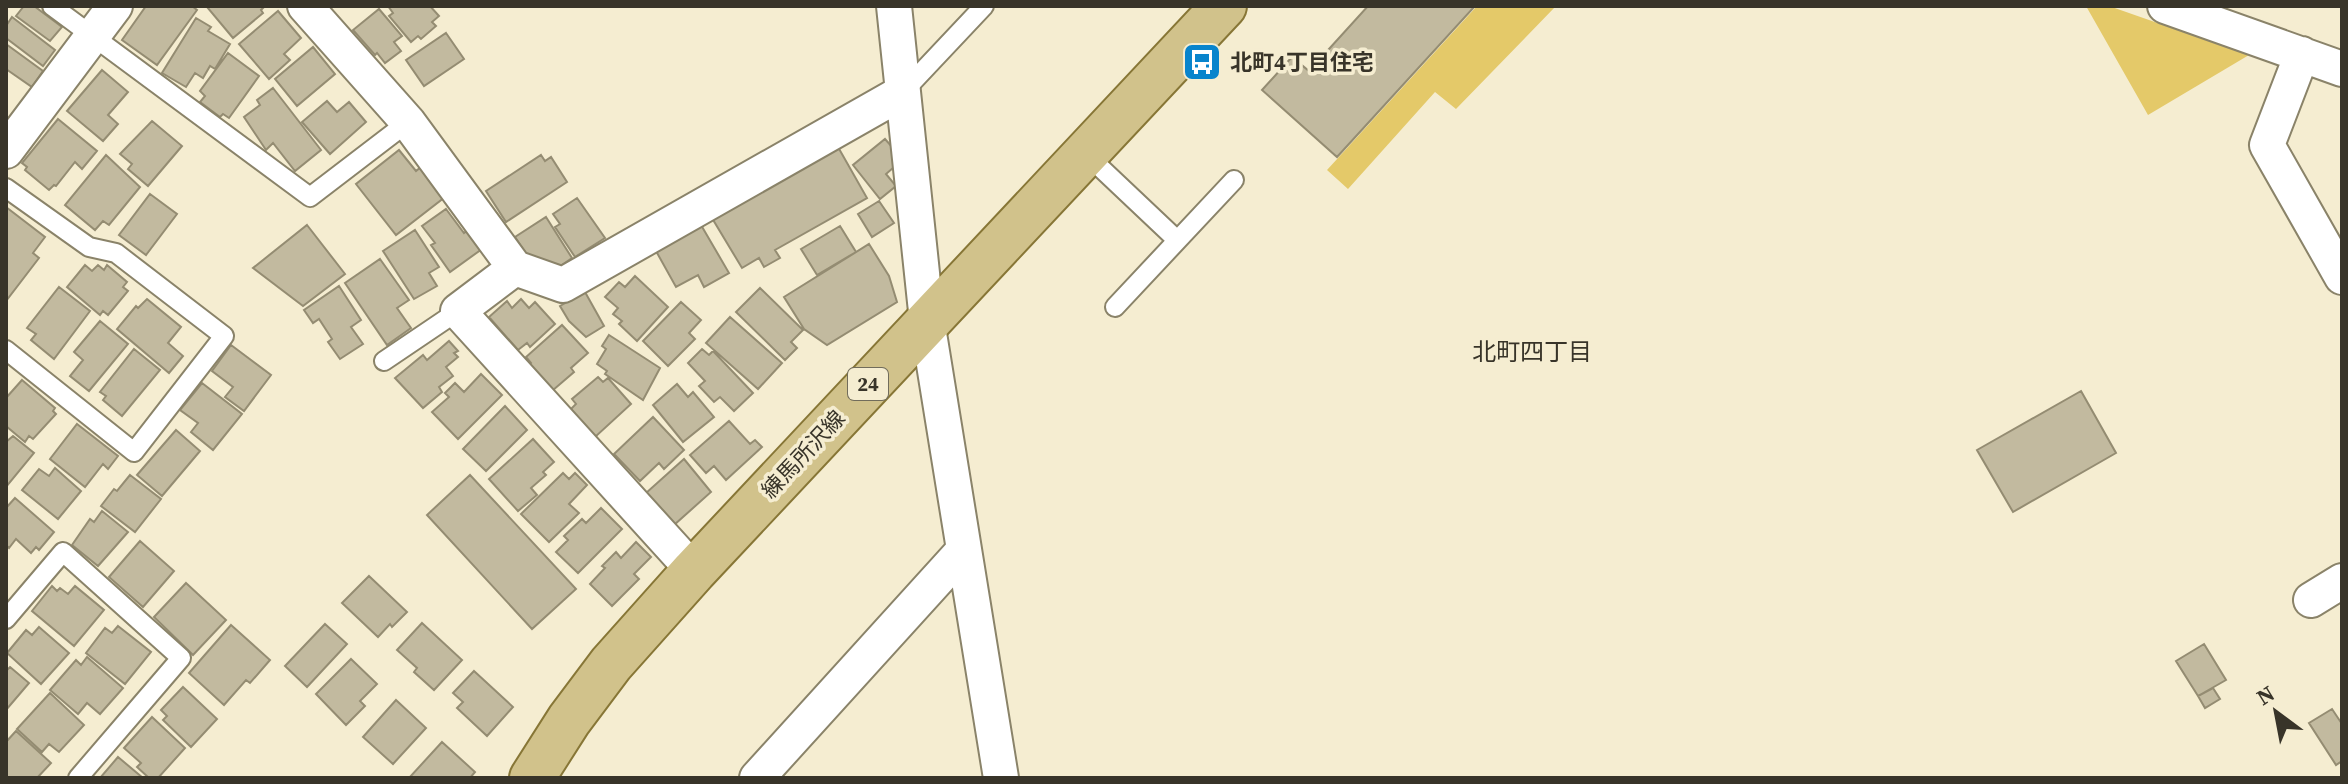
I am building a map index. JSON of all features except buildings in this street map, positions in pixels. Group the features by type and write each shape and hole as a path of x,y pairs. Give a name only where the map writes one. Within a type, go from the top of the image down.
{"main road":[{"name":"練馬所沢線","path":"532,778 569,720 611,664 1218,8"}],"street":[{"path":"6,151 115,6"},
{"path":"305,6 408,122 515,268 563,285 903,92"},
{"path":"894,6 927,321 1001,778"},
{"path":"2182,8 2328,58 2267,145 2342,277"},
{"path":"515,268 458,311 694,571"},
{"path":"757,778 963,551"},
{"path":"2311,600 2342,581"}],"lane":[{"path":"52,6 310,197 408,122"},
{"path":"903,92 984,6"},
{"path":"1086,154 1177,240"},
{"path":"1115,307 1234,180"},
{"path":"6,188 89,247 116,253 224,336 134,452 6,350"},
{"path":"384,361 458,311"},
{"path":"6,619 63,552 181,658 78,778"}],"shaded area":[{"path":"1477,6 1556,6 1456,109 1435,92 1348,189 1327,170"},
{"path":"2086,6 2109,6 2249,55 2148,115"}],"place":[{"name":"北町4丁目住宅","path":"1202,62"}],"district":[{"name":"北町四丁目","path":"1532,351"}]}
